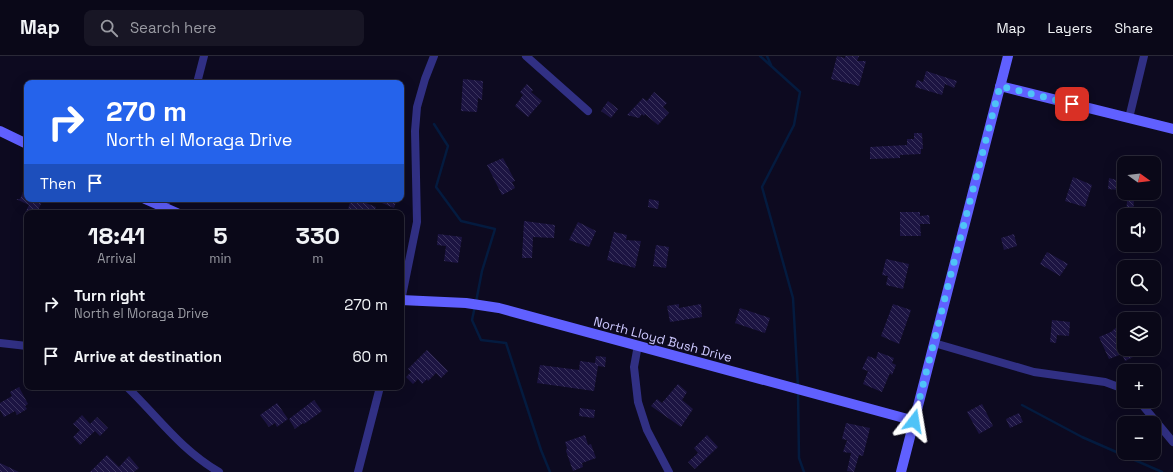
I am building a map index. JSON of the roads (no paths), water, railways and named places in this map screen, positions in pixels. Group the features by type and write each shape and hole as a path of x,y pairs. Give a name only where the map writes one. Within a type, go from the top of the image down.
{"street":[{"path":"198,80 204,56"},
{"path":"404,285 417,222 415,131 417,107 425,79 434,56"},
{"path":"526,56 588,111"},
{"path":"901,472 1008,56"},
{"path":"1129,118 1144,56"},
{"path":"1000,86 1173,129"},
{"path":"0,131 24,143"},
{"path":"166,203 174,210"},
{"name":"North Lloyd Bush Drive","path":"404,300 466,303 499,308 914,421"},
{"path":"0,343 24,346"},
{"path":"934,343 1034,372 1105,382 1117,386"},
{"path":"638,345 634,367 638,402 647,430 669,472"},
{"path":"130,390 196,458 218,472"},
{"path":"358,472 379,390"},
{"path":"1145,408 1173,442"}],"waterway":[{"path":"760,56 800,92 794,125 762,187 793,298 798,387"},
{"path":"767,56 771,65"},
{"path":"434,124 448,146 436,187 461,221 495,229 482,271 476,302"},
{"path":"475,306 472,320 481,340 506,343 541,450 550,472"},
{"path":"798,392 799,458 804,472"},
{"path":"1022,405 1082,437 1162,472"}]}
